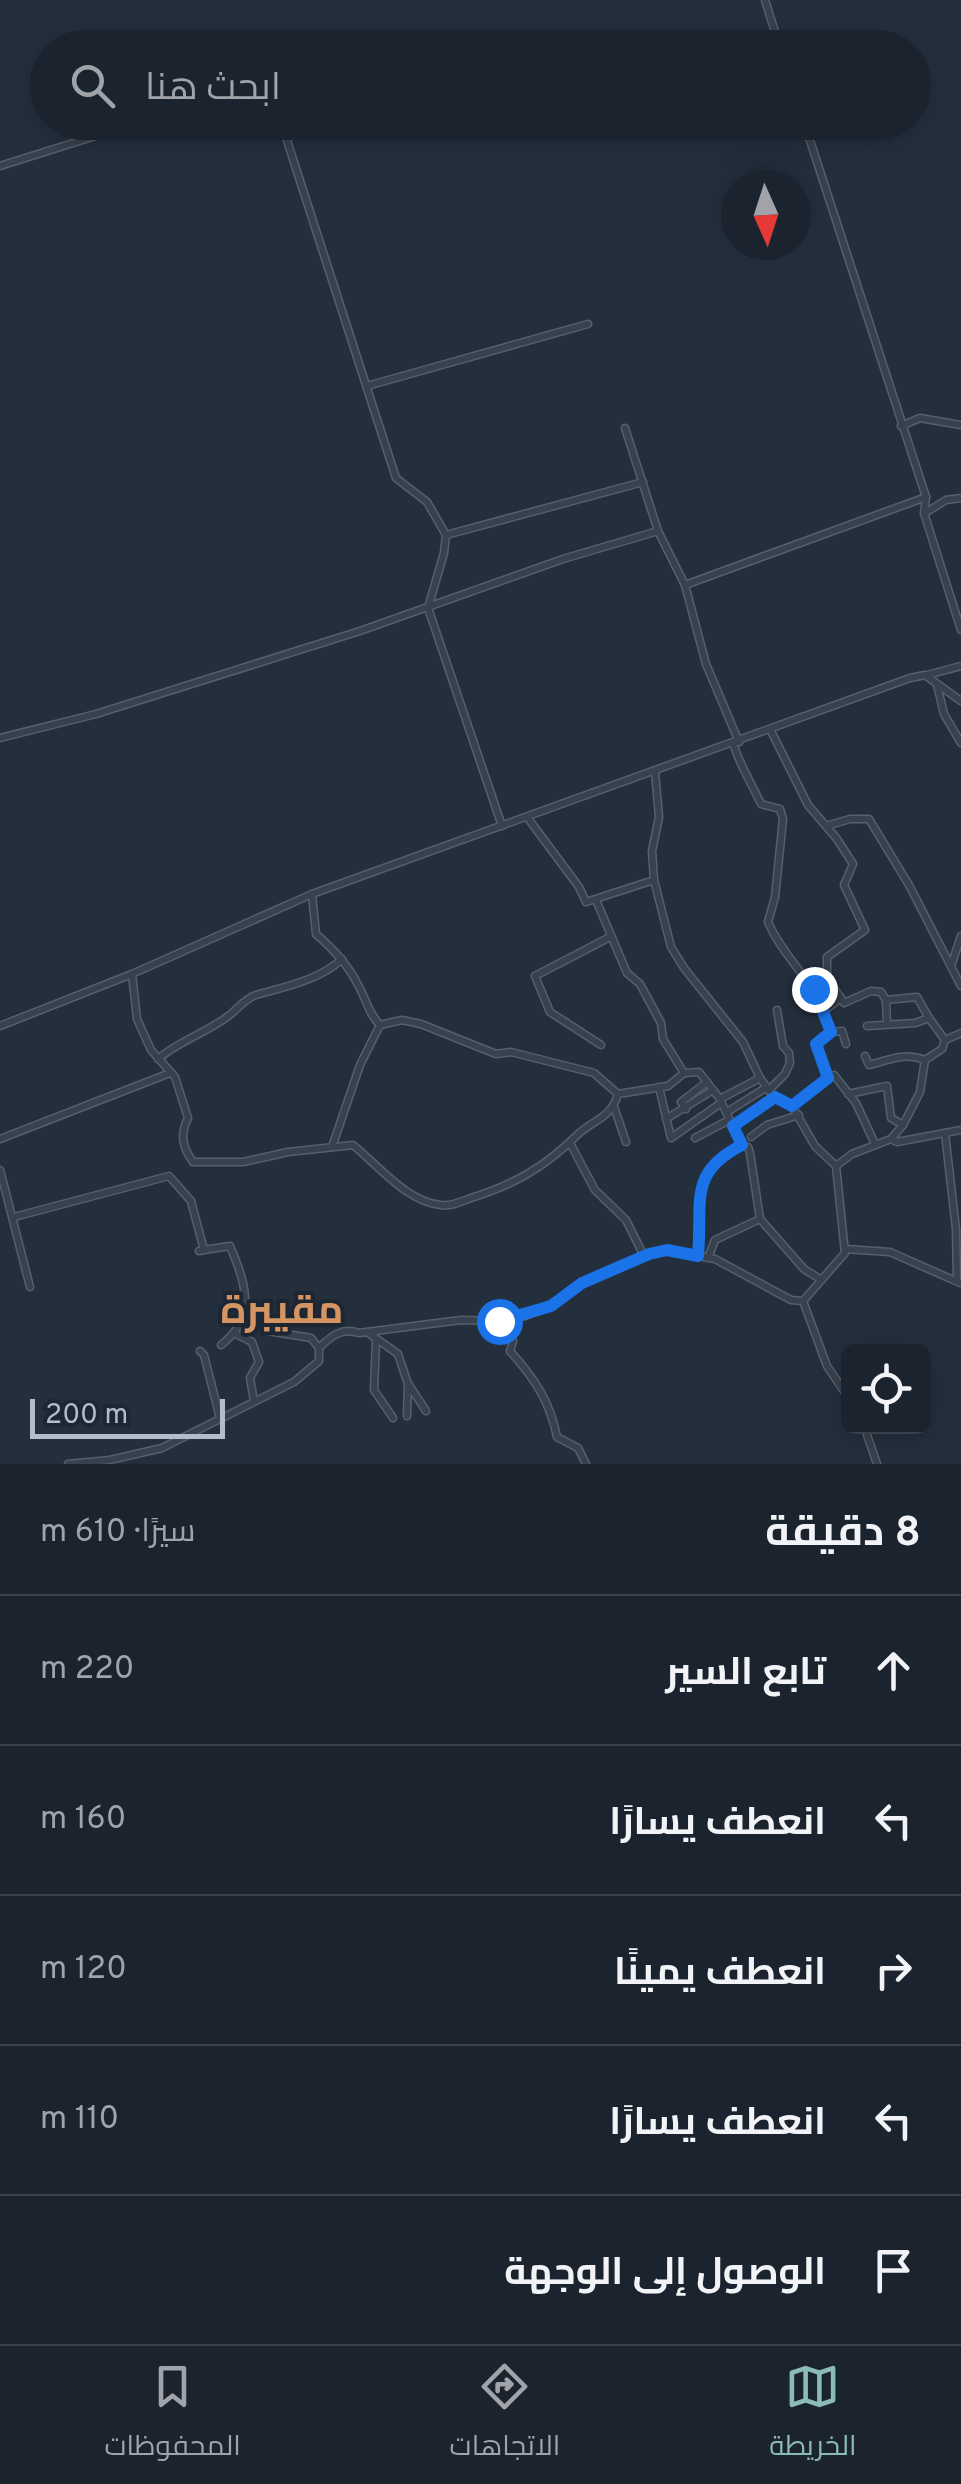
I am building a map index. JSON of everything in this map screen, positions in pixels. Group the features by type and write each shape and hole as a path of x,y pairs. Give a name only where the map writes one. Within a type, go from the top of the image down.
{"street":[{"path":"765,0 774,30"},
{"path":"0,166 83,140"},
{"path":"288,140 396,478 427,502 446,535 428,608 502,826"},
{"path":"810,140 926,498 924,514 961,630"},
{"path":"367,386 588,324"},
{"path":"901,426 920,418 961,425"},
{"path":"624,428 658,531 685,585 706,664 736,742 742,770 750,778 761,804 780,810 775,897 768,922 789,960 814,989 831,1032"},
{"path":"446,535 642,482"},
{"path":"685,585 926,498"},
{"path":"924,514 946,500 961,498"},
{"path":"0,738 96,714 428,608 563,558 658,531"},
{"path":"0,1026 132,974 312,894 910,678 961,666"},
{"path":"926,676 961,702"},
{"path":"936,683 944,714 961,743"},
{"path":"770,730 808,805 852,864 844,885 864,930 827,957 827,978 844,1004 871,991 881,992 886,1000 888,1024"},
{"path":"655,771 659,817 652,851 654,880 671,946 743,1042 768,1089 792,1106 814,1146 836,1166 845,1253 803,1302"},
{"path":"527,818 586,902 654,880"},
{"path":"826,826 850,819 870,819 910,885 961,986"},
{"path":"312,894 316,934 342,960 359,985 371,1016 380,1025"},
{"path":"596,900 626,973 640,984 656,1013 663,1039 684,1073"},
{"path":"950,966 961,936"},
{"path":"601,1045 550,1012 534,976 610,937"},
{"path":"158,1059 207,1031 254,995 276,992 342,960"},
{"path":"132,974 137,1019 150,1050 175,1077 188,1118 182,1131 186,1152 193,1162 243,1162 353,1145 418,1199 445,1206 506,1187 530,1175 583,1130 606,1117 618,1094"},
{"path":"822,1012 841,998"},
{"path":"886,1000 917,998 945,1040"},
{"path":"730,1119 785,1074 790,1063 790,1053 783,1046 778,1010"},
{"path":"867,1026 915,1023 930,1018"},
{"path":"380,1025 402,1020 496,1054 510,1052 594,1073 618,1094"},
{"path":"332,1147 360,1065 380,1025"},
{"path":"828,1078 816,1044 831,1032 842,1031 846,1044"},
{"path":"866,1056 870,1065 890,1057 925,1060 942,1049 945,1040 961,1032"},
{"path":"891,1140 920,1092 925,1060"},
{"path":"618,1094 659,1087 676,1081 684,1073 699,1072 720,1101 742,1145"},
{"path":"0,1139 170,1073"},
{"path":"792,1106 834,1074 856,1102 875,1144"},
{"path":"659,1087 671,1138 720,1101 760,1078"},
{"path":"686,1109 681,1102 707,1082"},
{"path":"848,1094 887,1086 891,1118 903,1124"},
{"path":"666,1119 713,1090"},
{"path":"694,1138 775,1097"},
{"path":"614,1105 626,1142"},
{"path":"751,1137 767,1125 799,1115"},
{"path":"836,1166 875,1144 961,1130"},
{"path":"845,1249 890,1252 959,1282 945,1133"},
{"path":"570,1144 595,1190 626,1220 644,1256"},
{"path":"698,1256 704,1179 710,1164 742,1145 748,1146 760,1219 804,1269 820,1278"},
{"path":"0,1170 30,1288"},
{"path":"14,1217 169,1176 192,1201 201,1251 232,1247 245,1288 245,1312 236,1334 221,1345"},
{"path":"952,1193 961,1182"},
{"path":"708,1258 715,1240 760,1219"},
{"path":"319,1348 333,1334 461,1320 499,1321 551,1306 582,1283 667,1250 738,1269 791,1300 803,1302"},
{"path":"803,1302 827,1366 841,1386"},
{"path":"499,1321 512,1340 510,1351 539,1384 552,1410 558,1436 578,1448 586,1464"},
{"path":"68,1464 110,1460 162,1448 294,1382 319,1360 319,1348 311,1338 268,1331"},
{"path":"366,1331 398,1354 408,1384 426,1411"},
{"path":"236,1334 252,1342 258,1362 250,1378 254,1401"},
{"path":"376,1340 374,1390 393,1418"},
{"path":"200,1351 220,1418"},
{"path":"407,1416 408,1384"},
{"path":"868,1434 877,1464"}],"district":[{"name":"مقيبرة","path":"282,1313"}],"route":[{"path":"499,1321 551,1306 582,1283 649,1254 667,1250 698,1256 704,1179 710,1164 742,1145 733,1126 775,1097 792,1106 828,1078 816,1044 831,1032 814,989"}]}
